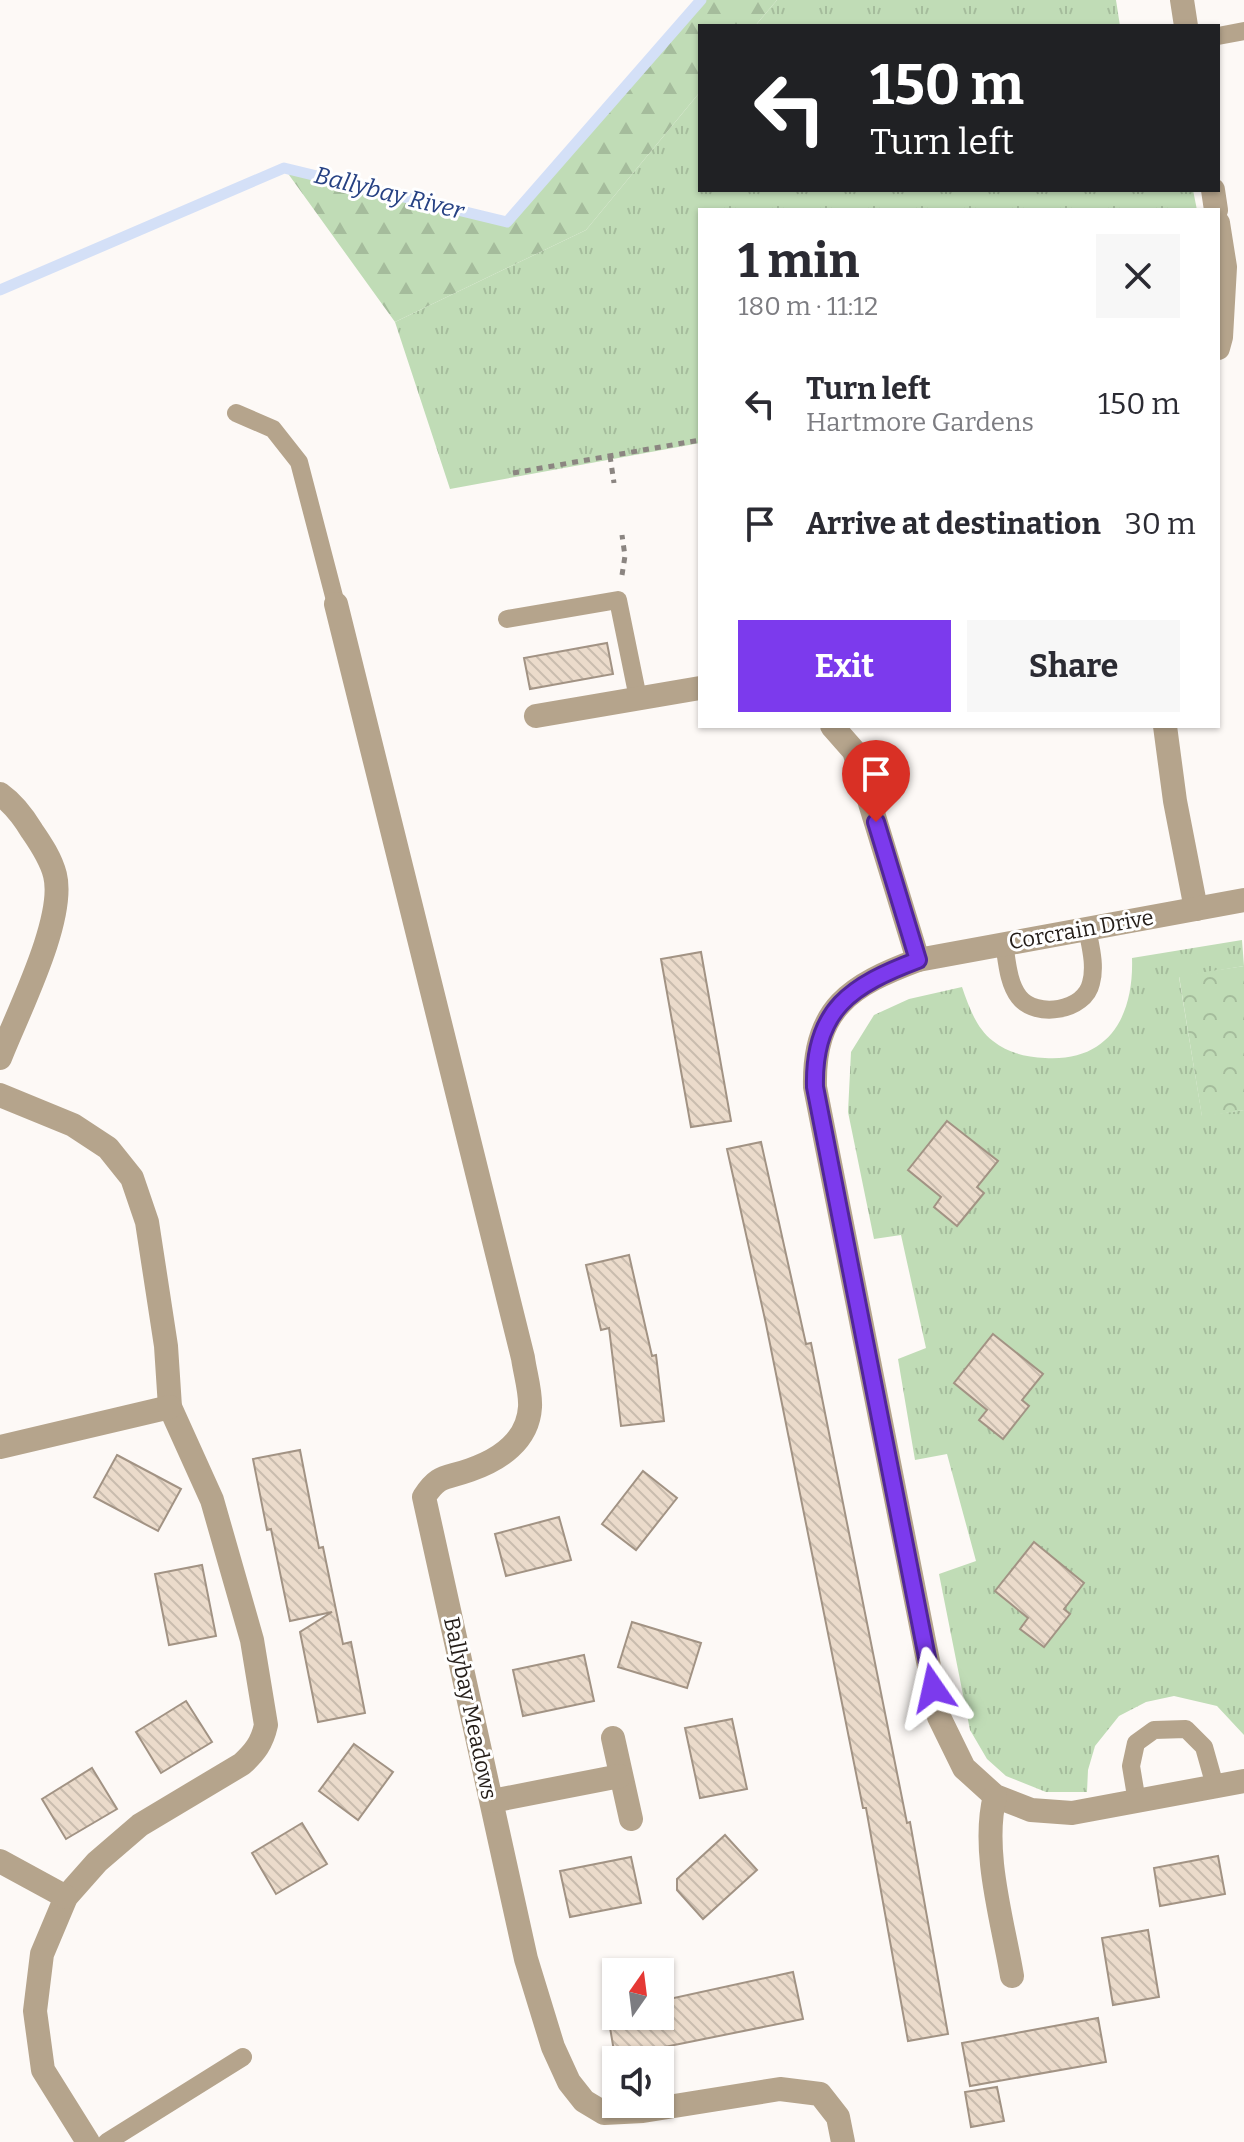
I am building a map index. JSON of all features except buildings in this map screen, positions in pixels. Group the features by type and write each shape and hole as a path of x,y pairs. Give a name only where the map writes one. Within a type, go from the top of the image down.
{"street":[{"path":"1182,0 1186,24"},
{"path":"1220,236 1225,267 1220,341"},
{"name":"Ballybay Meadows","path":"336,604 523,1358 530,1407 524,1429 511,1450 474,1469 435,1481 424,1497 526,1959 553,2047 569,2082 584,2101 604,2113 643,2111 780,2089 820,2094 838,2117 843,2142"},
{"path":"536,716 698,688"},
{"path":"834,728 854,751 918,960"},
{"path":"1165,728 1175,801 1196,909"},
{"path":"0,794 18,809 42,846 55,874 57,891 55,914 43,952 0,1058"},
{"name":"Corcrain Drive","path":"995,1796 964,1768 939,1717 815,1087 814,1058 826,1023 849,994 874,977 918,960 1244,900"},
{"path":"0,1095 73,1125 108,1148 132,1178 147,1222 166,1346 170,1407 212,1500 252,1640 266,1725 255,1753 242,1764 140,1825 97,1862 66,1897 42,1954 35,2011 43,2070 88,2142"},
{"path":"0,1447 170,1407"},
{"path":"613,1738 631,1819"},
{"path":"492,1801 620,1776"},
{"path":"1012,1976 989,1842 990,1815 995,1796 1031,1810 1072,1813 1244,1781"},
{"path":"0,1861 66,1897"}],"lane":[{"path":"1220,36 1244,31"},
{"path":"236,413 273,429 299,462 336,604"},
{"path":"507,619 618,600 638,698"},
{"path":"1004,943 1011,979 1020,999 1040,1009 1062,1009 1082,999 1091,986 1093,965 1087,928"},
{"path":"1137,1802 1131,1766 1136,1743 1154,1730 1186,1729 1204,1747 1215,1786"},
{"path":"107,2142 243,2057"}],"path":[{"path":"513,473 698,440"},
{"path":"610,456 614,483"},
{"path":"618,600 625,556 622,535"}],"green space":[{"path":"701,0 777,0 757,24 698,24 698,94 586,230 395,322 284,168 507,222"},
{"path":"777,0 1116,0 1120,24 757,24"},
{"path":"698,94 698,192 1193,192 1197,208 698,208 698,443 450,489 395,322 586,230"},
{"path":"1242,940 1244,966 1179,977 1202,1116 1244,1110 1244,1735 1217,1706 1174,1696 1146,1702 1119,1716 1095,1746 1088,1770 1087,1792 1046,1792 1006,1776 987,1759 970,1730 939,1574 976,1561 947,1454 915,1460 898,1359 926,1348 901,1235 874,1239 848,1112 851,1052 874,1015 909,999 962,987 982,1030 1005,1049 1045,1058 1086,1052 1113,1031 1122,1016 1128,999 1132,958"},
{"path":"1244,966 1244,1110 1202,1117 1179,976"}],"waterway":[{"name":"Ballybay River","path":"0,290 284,168 507,222 701,0"}],"route":[{"path":"876,822 918,960 874,977 849,994 826,1023 814,1058 815,1087 933,1688"}]}
